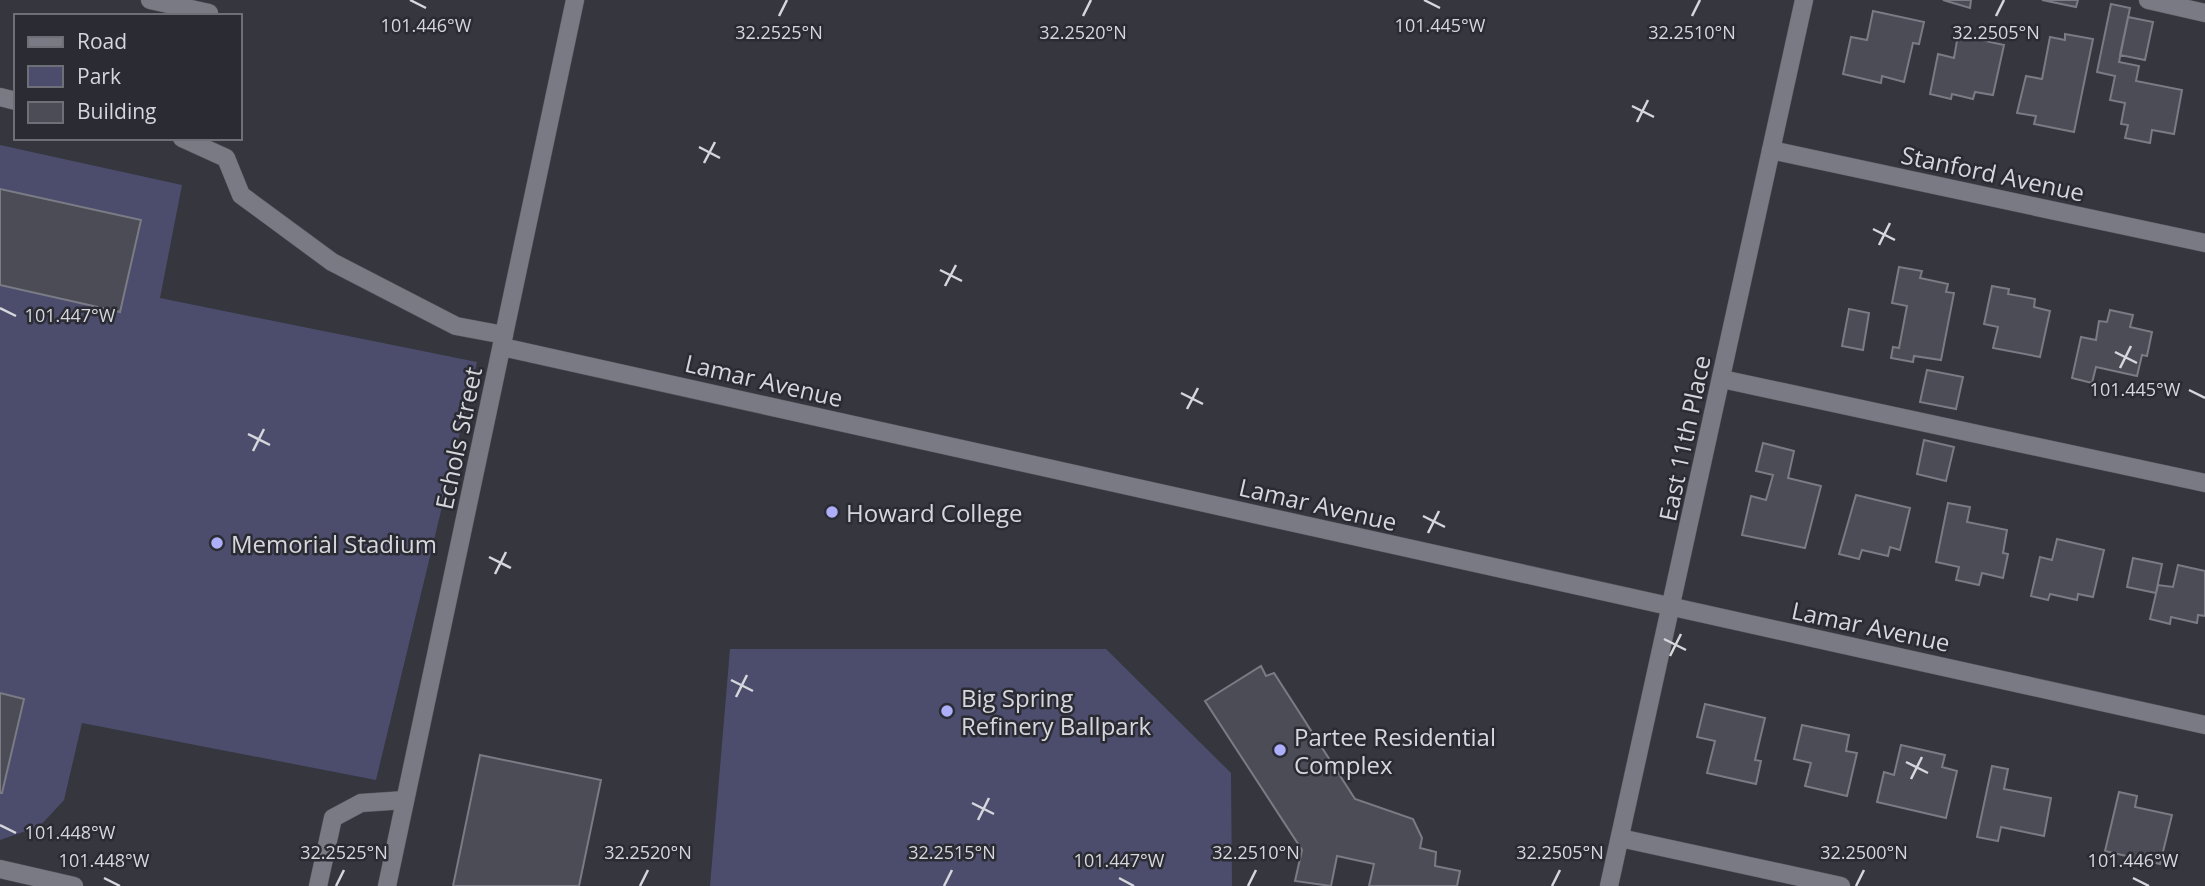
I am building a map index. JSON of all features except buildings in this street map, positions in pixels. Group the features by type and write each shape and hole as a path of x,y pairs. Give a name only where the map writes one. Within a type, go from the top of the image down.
{"street":[{"path":"150,0 209,14"},
{"name":"Echols Street","path":"387,886 575,0"},
{"name":"East 11th Place","path":"1609,886 1804,0"},
{"path":"2148,0 2205,13"},
{"name":"Lamar Avenue","path":"186,140 226,158 241,195 332,262 456,326 503,341 1672,608 2205,725"},
{"name":"Stanford Avenue","path":"1771,150 2205,243"},
{"path":"1722,379 2205,483"},
{"path":"318,886 333,818 361,803 405,800"},
{"path":"1620,838 1841,886"},
{"path":"0,869 74,886"}],"green space":[{"name":"Memorial Stadium","path":"0,145 182,185 160,298 477,362 376,780 82,723 64,800 40,826 0,840"},
{"name":"Big Spring Refinery Ballpark","path":"730,649 1106,649 1231,773 1232,886 710,886"}],"place":[{"name":"Howard College","path":"832,512"},
{"name":"Memorial Stadium","path":"217,543"},
{"name":"Big Spring Refinery Ballpark","path":"947,711"},
{"name":"Partee Residential Complex","path":"1280,750"}]}
